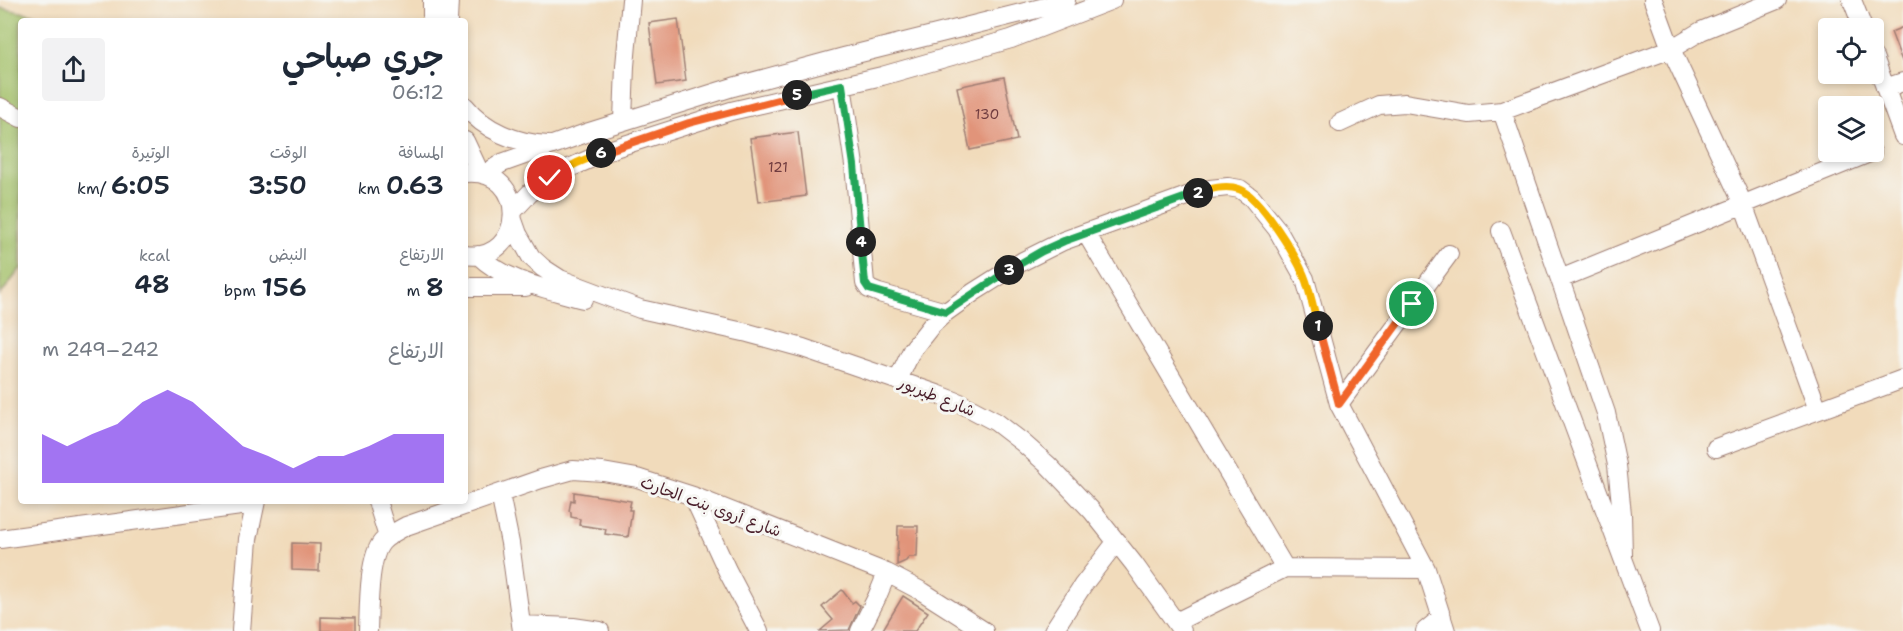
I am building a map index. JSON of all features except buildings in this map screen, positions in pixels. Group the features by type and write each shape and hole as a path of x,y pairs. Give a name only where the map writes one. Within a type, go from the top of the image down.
{"street":[{"path":"432,0 432,18"},
{"path":"448,18 449,0"},
{"path":"623,120 625,66 632,0"},
{"path":"468,150 476,174 623,120 782,73 1066,0"},
{"path":"470,256 487,253 501,243 507,237 513,216 530,193 577,163 615,148 731,111 842,85 1011,39 1112,0"},
{"path":"1653,0 1671,49 1743,204 1818,410"},
{"path":"1340,123 1379,105 1405,103 1469,114 1502,111 1671,49 1701,31 1777,0"},
{"path":"1852,0 1859,18"},
{"path":"922,37 922,63"},
{"path":"1885,88 1903,82"},
{"path":"1884,84 1903,136"},
{"path":"842,85 854,165 865,283 869,289 879,293 946,312"},
{"path":"0,107 18,116"},
{"path":"468,109 485,125 506,136 535,144 555,145"},
{"path":"1502,111 1606,413 1617,465 1623,556"},
{"path":"1560,279 1846,162"},
{"name":"شارع طبربور","path":"476,174 499,182 505,188 512,203 513,216 526,250 550,273 640,309 765,337 898,380 960,403 1007,430 1048,465 1117,541 1179,627"},
{"path":"898,380 920,338 946,312 1023,261 1064,241 1210,189 1228,187 1240,189 1252,198 1277,229 1305,279 1339,404 1426,569 1444,624 1425,631"},
{"path":"1501,231 1650,631"},
{"path":"1086,233 1285,568"},
{"path":"1339,404 1449,254"},
{"name":"شارع طبربور","path":"470,256 537,287 616,308 640,309"},
{"path":"468,286 537,287"},
{"path":"1716,448 1903,379"},
{"name":"شارع أروى بنت الحارث","path":"387,537 406,526 559,473 588,470 627,476 693,496 887,573 923,592 984,631"},
{"path":"500,494 510,543 522,628 573,627 600,631"},
{"path":"693,496 727,570 759,631"},
{"path":"0,539 241,504"},
{"path":"241,631 248,539 255,504"},
{"path":"369,631 372,565 379,547 387,537 378,504"},
{"path":"1053,631 1083,585 1117,541"},
{"path":"1179,627 1285,568 1426,569"},
{"path":"860,631 887,573"}],"green space":[{"path":"0,8 51,18 18,18 18,272 0,295"}],"route":[{"path":"550,178 577,163 689,123 842,85 854,165 865,283 866,287 879,293 946,312 1023,261 1064,241 1190,195 1228,187 1240,189 1264,211 1277,229 1305,279 1339,404 1412,304"}]}
